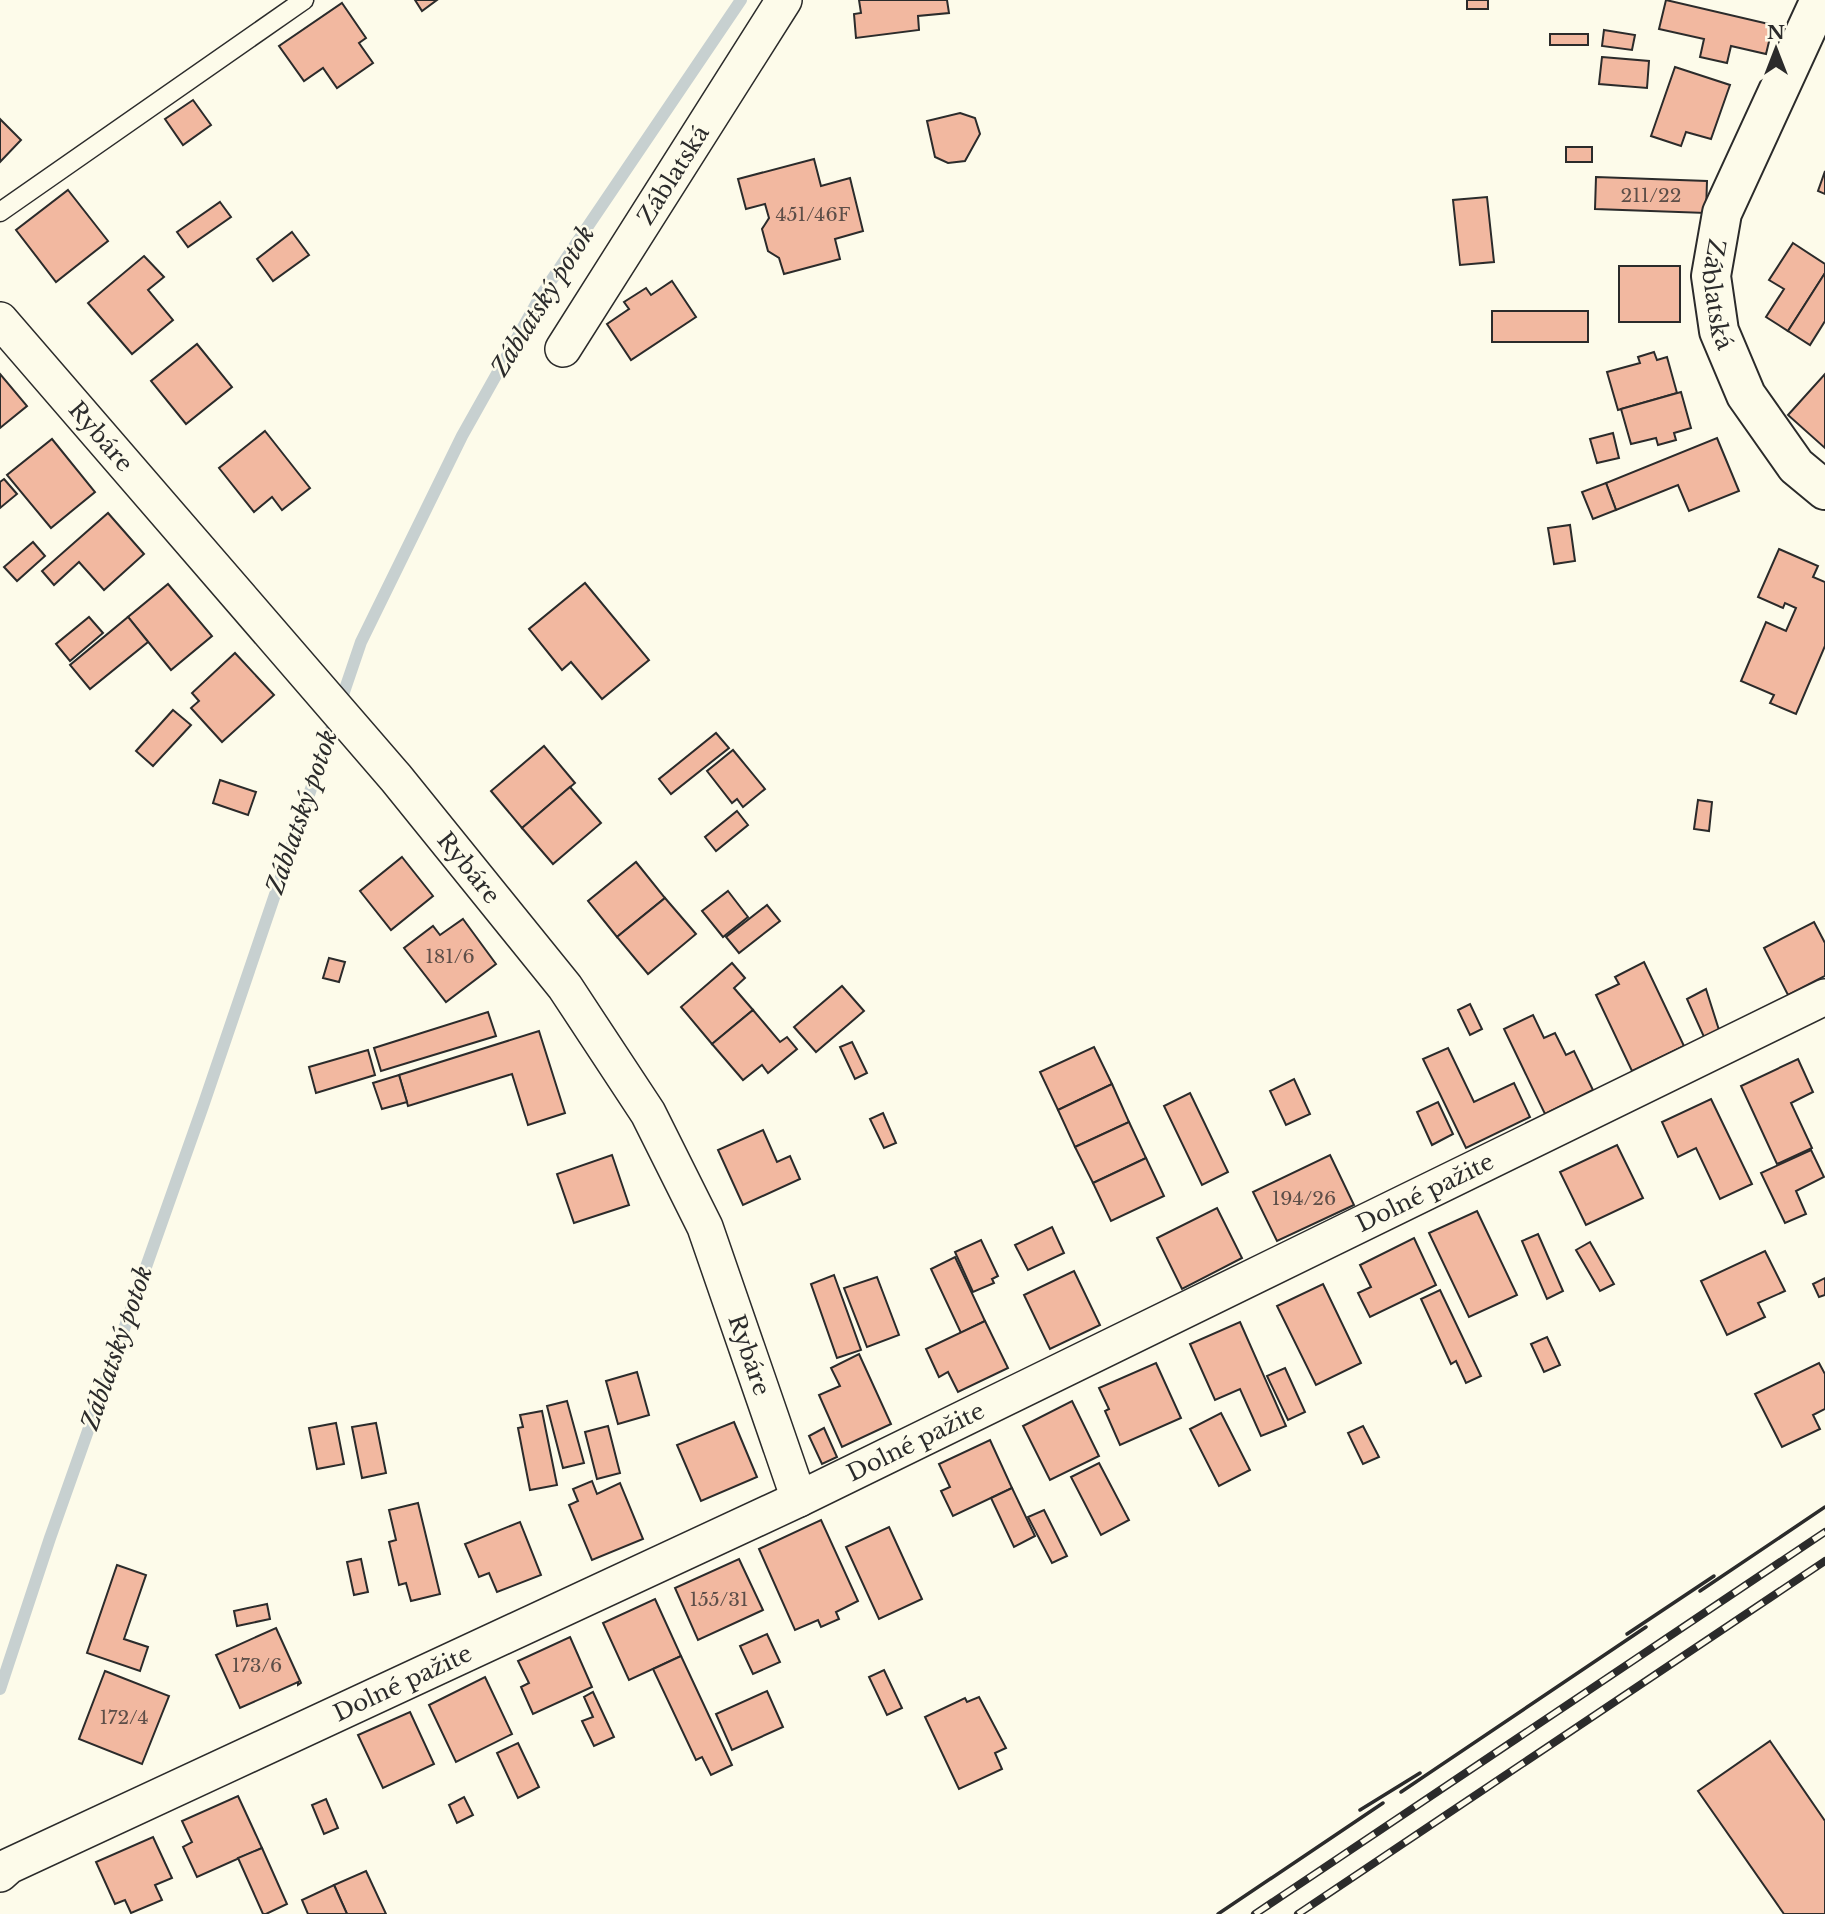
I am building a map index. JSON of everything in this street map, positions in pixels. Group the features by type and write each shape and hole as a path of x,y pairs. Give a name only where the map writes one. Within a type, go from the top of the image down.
{"street":[{"name":"Záblatská","path":"563,349 784,0"},
{"name":"Záblatská","path":"1820,0 1722,213 1711,276 1719,331 1746,395 1796,466 1825,490"},
{"name":"Rybáre","path":"2,327 313,680 565,987 648,1113 705,1227 799,1499"},
{"name":"Dolné pažite","path":"0,1874 9,1866 799,1499 1825,998"}],"lane":[{"path":"0,212 304,0"}],"building":[{"path":"415,0 437,0 422,11"},
{"path":"859,0 947,0 949,13 918,16 919,30 856,38 854,14 861,13"},
{"path":"1467,0 1488,0 1488,9 1467,9"},
{"path":"1666,0 1773,25 1766,54 1731,46 1727,63 1700,57 1704,39 1659,29"},
{"path":"342,3 366,38 359,43 373,63 337,88 323,68 304,81 279,46"},
{"path":"1604,30 1635,35 1632,50 1602,46"},
{"path":"1550,34 1588,34 1588,45 1550,45"},
{"path":"1602,57 1649,61 1647,88 1599,84"},
{"path":"1675,67 1730,85 1711,139 1686,132 1681,146 1651,136"},
{"path":"193,100 211,125 183,145 165,119"},
{"path":"960,113 975,118 980,134 965,161 948,163 935,157 927,121"},
{"path":"0,119 21,140 0,162"},
{"path":"1566,147 1592,147 1592,162 1566,162"},
{"path":"814,159 821,186 850,178 863,231 835,239 840,259 784,274 779,258 768,251 762,229 769,218 765,204 746,209 738,179"},
{"path":"1825,171 1825,194 1818,191"},
{"path":"1596,177 1707,181 1706,213 1595,209"},
{"path":"68,190 108,241 56,282 16,230"},
{"path":"1487,197 1494,262 1460,265 1453,200"},
{"path":"220,202 231,217 188,247 177,232"},
{"path":"292,232 309,255 273,281 257,259"},
{"path":"1793,243 1825,264 1825,273 1788,331 1766,317 1784,289 1769,280"},
{"path":"144,256 164,277 148,290 173,320 132,354 88,303"},
{"path":"1619,266 1680,266 1680,322 1619,322"},
{"path":"1825,273 1825,321 1810,345 1788,331"},
{"path":"672,281 696,317 631,360 607,324 629,309 624,302 646,288 651,295"},
{"path":"1492,311 1588,311 1588,342 1492,342"},
{"path":"197,344 232,387 186,424 151,381"},
{"path":"1654,352 1657,360 1667,357 1677,393 1618,410 1607,372 1640,363 1638,357"},
{"path":"0,374 27,406 0,428"},
{"path":"1825,374 1825,448 1788,415"},
{"path":"1681,392 1691,428 1674,433 1676,440 1658,445 1656,438 1631,444 1621,409"},
{"path":"265,431 310,488 282,510 272,497 254,512 219,468"},
{"path":"1613,433 1619,458 1597,463 1590,439"},
{"path":"1717,438 1739,491 1689,511 1678,485 1616,510 1606,483"},
{"path":"52,439 95,492 51,528 7,475"},
{"path":"4,479 17,494 0,508 0,482"},
{"path":"1606,483 1616,510 1593,519 1582,492"},
{"path":"108,513 144,554 104,590 79,562 54,585 42,571"},
{"path":"1570,525 1575,561 1554,564 1548,528"},
{"path":"33,542 45,556 17,581 4,567"},
{"path":"1779,549 1818,566 1813,577 1825,582 1825,646 1796,714 1770,703 1774,695 1741,681 1766,622 1786,631 1796,608 1785,603 1783,608 1758,597"},
{"path":"585,583 649,660 602,699 571,662 562,670 529,629"},
{"path":"168,584 212,636 171,670 128,617"},
{"path":"89,617 103,633 70,661 56,644"},
{"path":"128,617 148,642 90,689 70,665"},
{"path":"235,653 274,695 222,742 191,708 199,701 192,693"},
{"path":"173,710 191,725 153,766 136,751"},
{"path":"716,733 729,748 671,794 659,779"},
{"path":"544,746 575,783 522,828 491,791"},
{"path":"733,750 765,789 743,807 737,799 732,803 707,771"},
{"path":"220,780 256,792 248,815 213,803"},
{"path":"570,787 601,823 553,864 522,828"},
{"path":"1698,800 1712,802 1709,831 1694,829"},
{"path":"737,811 748,825 716,851 705,837"},
{"path":"402,857 433,896 391,930 360,891"},
{"path":"636,862 665,898 617,937 588,901"},
{"path":"728,891 748,917 723,937 702,911"},
{"path":"665,898 696,934 648,974 617,937"},
{"path":"767,905 780,921 739,953 726,937"},
{"path":"463,919 496,964 446,1002 404,948 433,926 440,935"},
{"path":"1814,922 1825,943 1825,976 1788,995 1764,948"},
{"path":"329,958 345,962 339,982 323,978"},
{"path":"1644,962 1684,1046 1632,1071 1596,995 1619,984 1615,977"},
{"path":"732,963 745,978 734,988 753,1010 712,1044 681,1007"},
{"path":"842,986 864,1011 816,1052 794,1027"},
{"path":"1706,989 1719,1030 1704,1037 1687,999"},
{"path":"1470,1004 1482,1029 1470,1035 1458,1010"},
{"path":"753,1010 780,1042 787,1037 797,1049 768,1073 762,1065 743,1080 712,1044"},
{"path":"488,1012 496,1036 381,1071 374,1048"},
{"path":"1533,1015 1544,1038 1555,1033 1566,1055 1574,1051 1593,1090 1545,1114 1504,1029"},
{"path":"539,1031 565,1113 528,1125 512,1074 408,1106 399,1075"},
{"path":"852,1042 867,1073 855,1079 840,1047"},
{"path":"1094,1047 1112,1084 1058,1110 1040,1072"},
{"path":"1448,1048 1474,1102 1514,1083 1530,1117 1466,1148 1423,1059"},
{"path":"368,1050 375,1075 316,1093 309,1067"},
{"path":"1798,1059 1813,1092 1791,1103 1812,1148 1777,1164 1741,1086"},
{"path":"399,1075 407,1102 382,1109 373,1083"},
{"path":"1294,1079 1310,1114 1286,1125 1270,1091"},
{"path":"1112,1084 1129,1122 1075,1147 1058,1110"},
{"path":"1190,1093 1228,1172 1202,1185 1164,1106"},
{"path":"1711,1099 1752,1184 1720,1199 1696,1148 1678,1157 1662,1122"},
{"path":"1438,1102 1453,1134 1432,1145 1417,1112"},
{"path":"883,1113 896,1143 884,1148 870,1119"},
{"path":"1129,1122 1146,1158 1093,1183 1075,1147"},
{"path":"763,1130 777,1162 790,1156 800,1179 743,1205 718,1150"},
{"path":"1617,1145 1643,1198 1586,1225 1560,1172"},
{"path":"1811,1150 1824,1177 1796,1191 1806,1214 1785,1223 1761,1173"},
{"path":"612,1155 629,1205 574,1223 557,1174"},
{"path":"1330,1155 1354,1205 1277,1241 1253,1192"},
{"path":"1146,1158 1164,1196 1111,1221 1093,1183"},
{"path":"1217,1208 1242,1258 1182,1289 1157,1238"},
{"path":"1477,1211 1517,1295 1469,1317 1429,1233"},
{"path":"1052,1227 1064,1253 1028,1270 1015,1245"},
{"path":"1538,1234 1563,1291 1547,1299 1522,1241"},
{"path":"1414,1238 1436,1285 1370,1317 1358,1293 1371,1287 1360,1265"},
{"path":"981,1240 998,1276 992,1279 994,1283 973,1292 955,1252"},
{"path":"1590,1242 1614,1284 1600,1291 1576,1250"},
{"path":"1765,1251 1785,1291 1758,1303 1765,1317 1727,1335 1701,1281"},
{"path":"955,1257 985,1321 961,1333 931,1269"},
{"path":"1074,1271 1100,1325 1050,1349 1024,1295"},
{"path":"834,1275 861,1350 837,1358 811,1284"},
{"path":"877,1277 899,1335 867,1347 844,1288"},
{"path":"1825,1278 1825,1295 1819,1297 1813,1284"},
{"path":"1323,1284 1361,1363 1316,1385 1277,1306"},
{"path":"1440,1290 1481,1376 1466,1383 1456,1361 1451,1364 1421,1299"},
{"path":"985,1321 1008,1368 958,1392 948,1372 939,1377 926,1349"},
{"path":"1240,1322 1286,1426 1261,1436 1240,1389 1215,1400 1190,1344"},
{"path":"1547,1337 1560,1365 1544,1372 1531,1344"},
{"path":"859,1354 891,1424 842,1447 819,1395 840,1386 831,1368"},
{"path":"1156,1363 1181,1418 1120,1445 1105,1411 1109,1409 1099,1388"},
{"path":"1819,1363 1825,1374 1825,1409 1813,1415 1820,1429 1782,1447 1755,1394"},
{"path":"1285,1368 1305,1412 1288,1420 1267,1376"},
{"path":"637,1372 649,1415 618,1424 606,1381"},
{"path":"567,1401 584,1463 563,1468 547,1406"},
{"path":"1072,1401 1099,1456 1050,1480 1023,1426"},
{"path":"542,1411 557,1485 530,1490 518,1428 523,1427 520,1415"},
{"path":"1221,1413 1250,1470 1219,1486 1190,1429"},
{"path":"734,1422 757,1477 701,1501 677,1445"},
{"path":"336,1423 344,1464 317,1469 309,1428"},
{"path":"376,1423 386,1473 362,1478 352,1427"},
{"path":"608,1426 620,1473 597,1479 585,1432"},
{"path":"1363,1426 1379,1457 1363,1464 1348,1433"},
{"path":"824,1428 837,1457 822,1464 809,1436"},
{"path":"990,1440 1012,1488 953,1516 941,1491 950,1487 939,1464"},
{"path":"1099,1463 1129,1520 1101,1535 1071,1477"},
{"path":"592,1481 597,1494 620,1483 643,1539 592,1560 569,1505 578,1501 573,1489"},
{"path":"1012,1488 1035,1536 1014,1547 991,1498"},
{"path":"418,1503 440,1594 411,1601 406,1583 399,1585 389,1542 396,1540 389,1510"},
{"path":"1044,1510 1067,1556 1052,1563 1028,1517"},
{"path":"821,1520 858,1601 836,1612 839,1619 821,1627 818,1620 795,1630 759,1549"},
{"path":"520,1522 541,1575 497,1592 489,1573 479,1577 465,1544"},
{"path":"889,1527 922,1599 879,1619 846,1547"},
{"path":"361,1559 368,1592 354,1595 347,1562"},
{"path":"739,1559 763,1610 698,1640 675,1588"},
{"path":"117,1565 146,1575 124,1639 148,1647 140,1671 87,1653"},
{"path":"655,1599 681,1656 629,1680 603,1623"},
{"path":"267,1604 270,1619 237,1626 234,1611"},
{"path":"276,1628 301,1683 240,1708 216,1655"},
{"path":"767,1634 780,1662 753,1674 740,1646"},
{"path":"570,1637 592,1687 533,1714 521,1687 529,1683 518,1661"},
{"path":"681,1656 732,1765 711,1775 702,1757 696,1760 653,1669"},
{"path":"884,1670 902,1708 887,1715 869,1677"},
{"path":"105,1671 169,1696 142,1764 79,1739"},
{"path":"485,1677 512,1734 456,1762 429,1705"},
{"path":"767,1691 783,1727 732,1750 716,1714"},
{"path":"593,1692 614,1737 594,1746 582,1721 593,1717 584,1697"},
{"path":"979,1697 1006,1748 995,1753 1002,1769 959,1789 925,1717 965,1698 967,1702"},
{"path":"410,1712 434,1764 383,1788 358,1735"},
{"path":"1770,1741 1825,1821 1825,1914 1784,1914 1698,1791"},
{"path":"518,1743 539,1787 518,1798 497,1753"},
{"path":"238,1796 262,1848 197,1877 183,1847 192,1842 182,1821"},
{"path":"464,1797 473,1815 457,1823 449,1805"},
{"path":"326,1799 338,1828 324,1834 312,1805"},
{"path":"153,1837 172,1878 155,1885 162,1900 131,1913 125,1900 115,1904 96,1862"},
{"path":"262,1848 287,1904 266,1914 263,1914 238,1858"},
{"path":"366,1871 386,1914 347,1914 334,1885"},
{"path":"334,1885 347,1914 308,1914 302,1900"}],"waterway":[{"name":"Záblatský potok","path":"0,1689 361,642 462,436 540,297 741,0"}],"railway":[{"path":"1255,1914 1825,1532"},
{"path":"1298,1914 1825,1561"}],"wall":[{"path":"1700,1591 1825,1507"},
{"path":"1627,1634 1714,1576"},
{"path":"1401,1792 1646,1627"},
{"path":"1360,1810 1420,1773"},
{"path":"1218,1914 1383,1803"}]}
